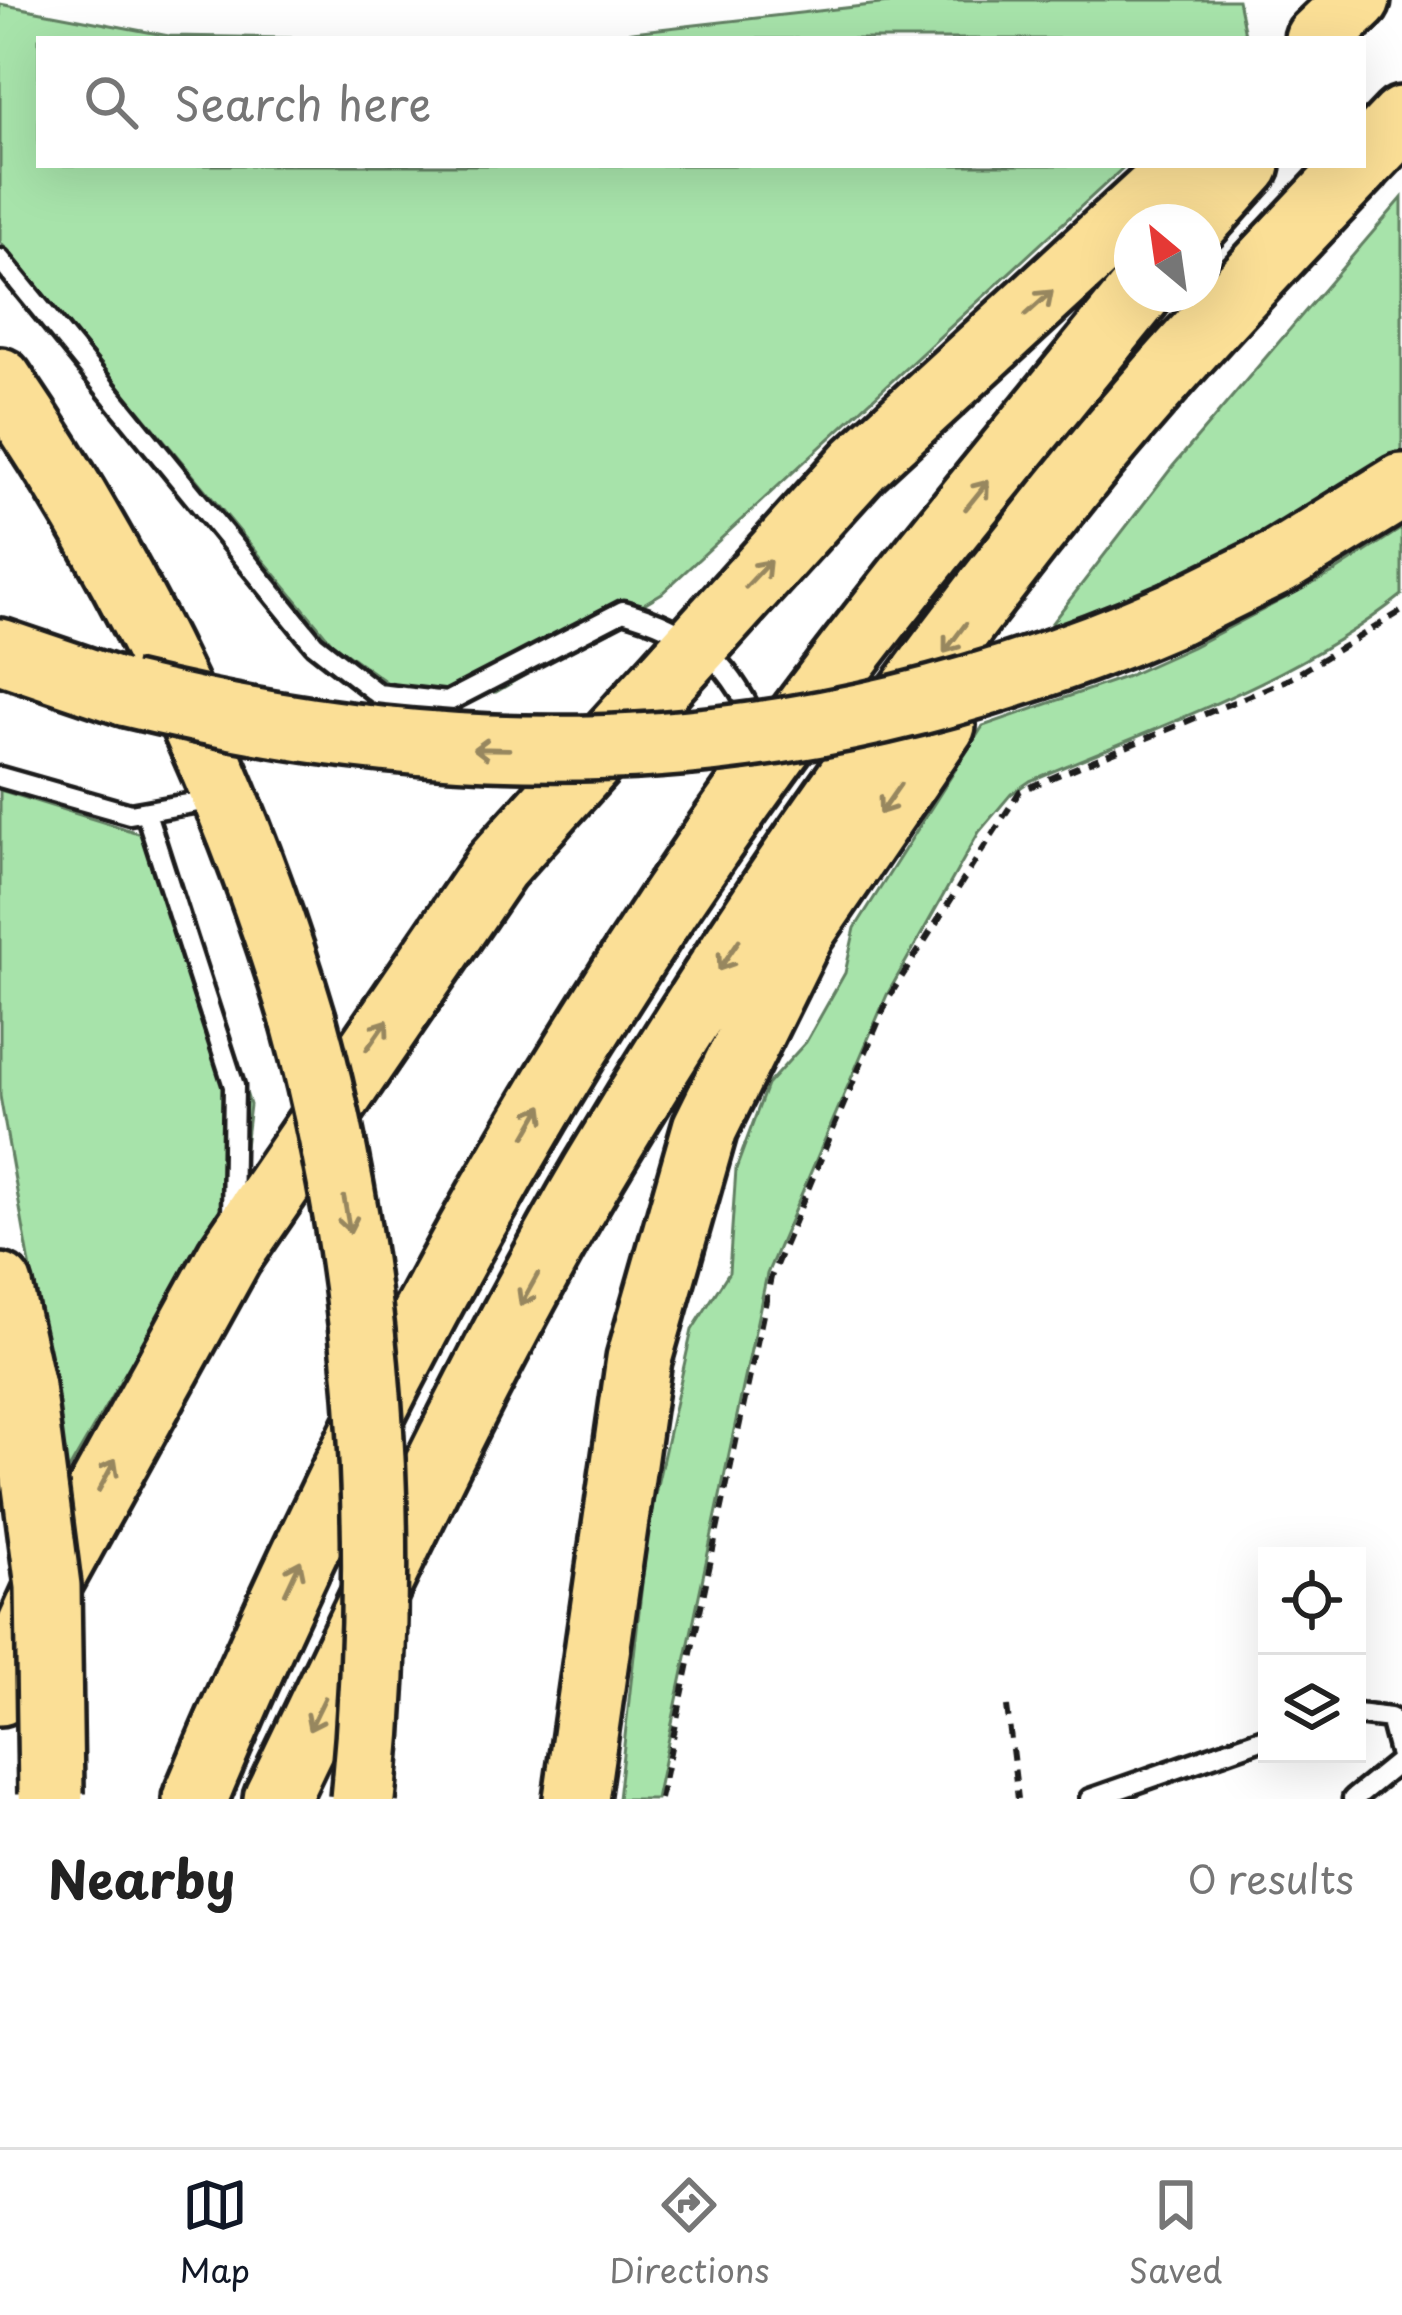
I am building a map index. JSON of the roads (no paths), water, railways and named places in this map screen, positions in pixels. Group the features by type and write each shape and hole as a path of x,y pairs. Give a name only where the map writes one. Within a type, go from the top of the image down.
{"highway":[{"path":"1320,36 1358,0"},
{"path":"1366,50 1402,15"},
{"path":"1366,158 1402,119"},
{"path":"0,1693 52,1578 230,1257 497,865 860,464 1182,168"},
{"path":"1212,204 1245,168"},
{"path":"276,1799 464,1406 593,1173 723,964 851,777 1087,465 1356,168"},
{"path":"576,1799 639,1359 705,1128 724,1084 784,964 840,870 1108,498 1271,257"},
{"path":"195,1799 252,1662 406,1347 584,1035 764,767 1125,312"},
{"path":"0,380 116,564 228,796 303,1019 349,1224 370,1387 378,1561 363,1799"},
{"path":"0,651 127,694 284,729 387,743 537,751 674,745 812,727 950,698 1074,656 1279,562 1402,486"},
{"path":"0,1286 22,1388 48,1586 50,1797"}],"lane":[{"path":"0,259 314,644 378,694 447,702 623,611 697,640 742,689 755,721 764,767"},
{"path":"0,776 130,814 228,796"},
{"path":"146,813 234,1086 230,1257"},
{"path":"1353,1799 1401,1760 1390,1718 1366,1715"},
{"path":"1090,1799 1258,1740"}]}
